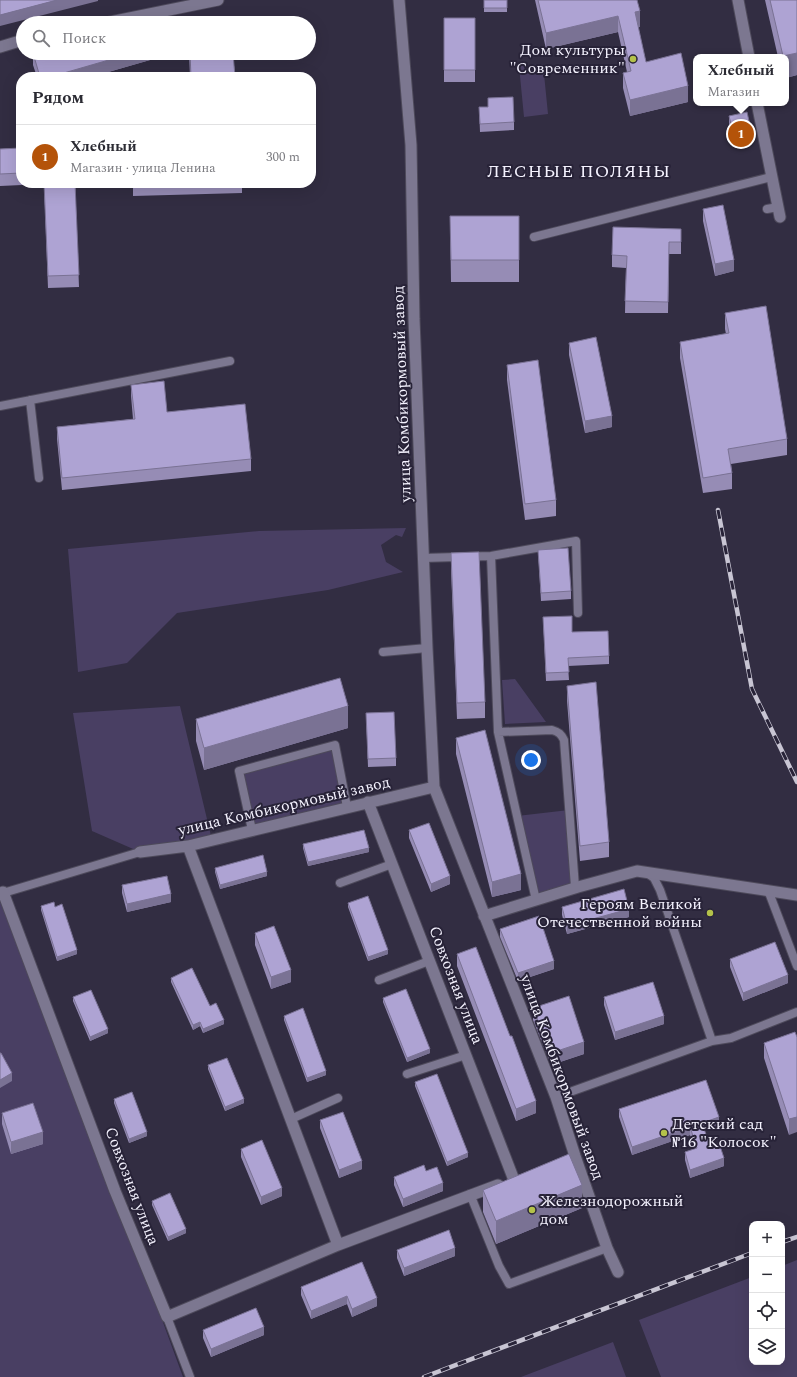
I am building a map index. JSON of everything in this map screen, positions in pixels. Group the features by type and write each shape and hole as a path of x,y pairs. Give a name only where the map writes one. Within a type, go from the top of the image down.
{"street":[{"path":"139,16 218,0"},
{"name":"улица Комбикормовый завод","path":"399,0 411,145 414,319 423,558 434,787 556,1098 571,1157 618,1272"},
{"path":"738,0 748,54"},
{"path":"0,47 16,42"},
{"path":"758,106 771,177 775,211"},
{"name":"улица Комбикормовый завод","path":"140,852 188,846 434,787"},
{"name":"Совхозная улица","path":"1,890 116,1191 167,1317 338,1245 470,1194 517,1178 466,1055 368,802"},
{"path":"188,846 338,1245"},
{"path":"484,916 575,887 637,871 797,895"}],"lane":[{"path":"534,237 771,177"},
{"path":"0,406 230,361"},
{"path":"30,400 39,478"},
{"path":"423,558 491,556 576,541 578,613"},
{"path":"491,556 498,732 536,900"},
{"path":"383,652 427,648"},
{"path":"498,732 552,730 562,734 564,740 575,887"},
{"path":"252,830 239,772 335,745 347,807"},
{"path":"1,890 140,852"},
{"path":"340,883 392,864"},
{"path":"646,872 654,878 660,890 712,1041"},
{"path":"768,890 797,966"},
{"path":"379,980 429,961"},
{"path":"556,1098 712,1041 731,1038 797,1012"},
{"path":"407,1074 466,1055"},
{"path":"290,1119 338,1098"},
{"path":"470,1194 499,1266 509,1284 607,1248"},
{"path":"167,1317 190,1377"}],"shaded area":[{"path":"543,64 548,114 524,117 519,66"},
{"path":"406,528 402,537 396,535 381,545 386,562 403,572 328,590 177,613 127,663 78,672 68,549 259,531"},
{"path":"515,679 546,722 505,724 502,680"},
{"path":"180,706 212,840 140,852 92,831 73,713"},
{"path":"335,745 347,807 252,830 239,771"},
{"path":"569,810 575,887 536,900 517,816"},
{"path":"0,896 115,1191 183,1377 0,1377"},
{"path":"797,1260 797,1377 661,1377 639,1320 749,1278 749,1365 785,1365 785,1265"},
{"path":"613,1342 626,1377 521,1377"}],"building":[{"path":"0,0 57,0 0,15"},
{"path":"484,0 507,0 507,8 484,8"},
{"name":"Дом культуры \"Современник\"","path":"538,0 637,0 640,11 635,12 646,62 681,53 688,86 630,100 623,73 631,71 618,16 546,33"},
{"path":"770,0 797,0 797,53 783,54"},
{"path":"444,18 475,18 475,70 444,70"},
{"path":"35,60 109,60 67,72 39,72"},
{"path":"190,60 234,60 235,72 191,72"},
{"path":"513,97 514,122 480,124 479,107 488,107 488,98"},
{"path":"747,112 752,135 735,140 729,116"},
{"path":"16,148 16,173 0,174 0,149"},
{"path":"44,188 75,188 79,275 48,276"},
{"path":"723,205 734,260 715,264 703,209"},
{"path":"450,216 519,216 519,260 451,260"},
{"path":"613,227 681,229 681,242 669,242 668,302 625,301 627,256 612,255"},
{"path":"766,306 787,439 728,449 732,473 703,478 680,342 729,333 725,313"},
{"path":"596,337 612,416 585,421 569,343"},
{"path":"538,360 556,500 525,504 507,365"},
{"path":"164,381 167,412 245,404 251,459 62,478 57,427 135,419 131,385"},
{"path":"568,548 571,591 541,593 538,550"},
{"path":"479,552 485,702 457,703 451,553"},
{"path":"572,616 572,632 608,631 609,656 568,658 569,672 546,673 543,617"},
{"path":"340,678 348,706 204,748 196,719"},
{"path":"596,682 609,842 580,846 567,686"},
{"path":"394,712 396,758 368,759 366,713"},
{"path":"485,730 521,874 492,882 456,738"},
{"path":"429,823 450,876 431,884 409,830"},
{"path":"364,830 369,848 308,862 303,844"},
{"path":"263,855 267,872 220,885 215,868"},
{"path":"167,876 171,894 127,904 122,885"},
{"path":"624,889 629,909 567,926 562,907"},
{"path":"368,896 388,950 368,957 348,903"},
{"path":"54,902 55,907 62,904 77,950 57,957 41,906"},
{"path":"539,916 554,961 518,973 500,929"},
{"path":"274,926 291,970 271,977 255,933"},
{"path":"775,942 788,975 743,993 730,959"},
{"path":"476,947 510,1036 512,1036 536,1101 516,1109 457,954"},
{"path":"192,968 210,1006 216,1003 224,1020 203,1029 200,1022 193,1025 171,978"},
{"path":"653,982 664,1016 615,1032 604,997"},
{"path":"406,989 430,1049 407,1058 383,998"},
{"path":"91,990 108,1029 90,1037 73,997"},
{"path":"569,996 584,1042 551,1053 533,1008"},
{"path":"303,1008 326,1071 307,1078 284,1016"},
{"path":"795,1032 797,1037 797,1117 789,1119 764,1043"},
{"path":"0,1053 12,1073 0,1080"},
{"path":"227,1058 244,1099 225,1107 208,1065"},
{"path":"437,1074 468,1153 447,1162 415,1082"},
{"name":"Детский сад №16 \"Колосок\"","path":"706,1080 719,1117 702,1123 710,1146 719,1143 724,1158 690,1170 685,1152 697,1148 690,1127 632,1147 619,1109"},
{"path":"132,1092 147,1132 129,1139 114,1099"},
{"path":"33,1103 43,1132 11,1142 2,1113"},
{"path":"343,1112 362,1161 339,1170 320,1120"},
{"path":"262,1140 282,1188 261,1197 241,1149"},
{"path":"569,1154 582,1185 496,1221 483,1190"},
{"path":"424,1165 426,1171 437,1167 443,1183 403,1199 394,1177"},
{"path":"170,1193 186,1229 168,1237 152,1201"},
{"path":"449,1230 455,1248 404,1268 397,1250"},
{"path":"362,1262 377,1298 352,1309 347,1296 311,1311 301,1287"},
{"path":"256,1308 264,1327 211,1349 203,1330"}],"railway":[{"path":"718,510 752,689 797,782"},
{"path":"785,1241 797,1237"},
{"path":"424,1377 749,1254"}],"place":[{"name":"Дом культуры \"Современник\"","path":"633,59"},
{"name":"Хлебный","path":"741,134"},
{"name":"Героям Великой Отечественной войны","path":"710,913"},
{"name":"Детский сад №16 \"Колосок\"","path":"664,1133"},
{"name":"Железнодорожный дом","path":"532,1210"}],"district":[{"name":"ЛЕСНЫЕ ПОЛЯНЫ","path":"579,171"}]}
